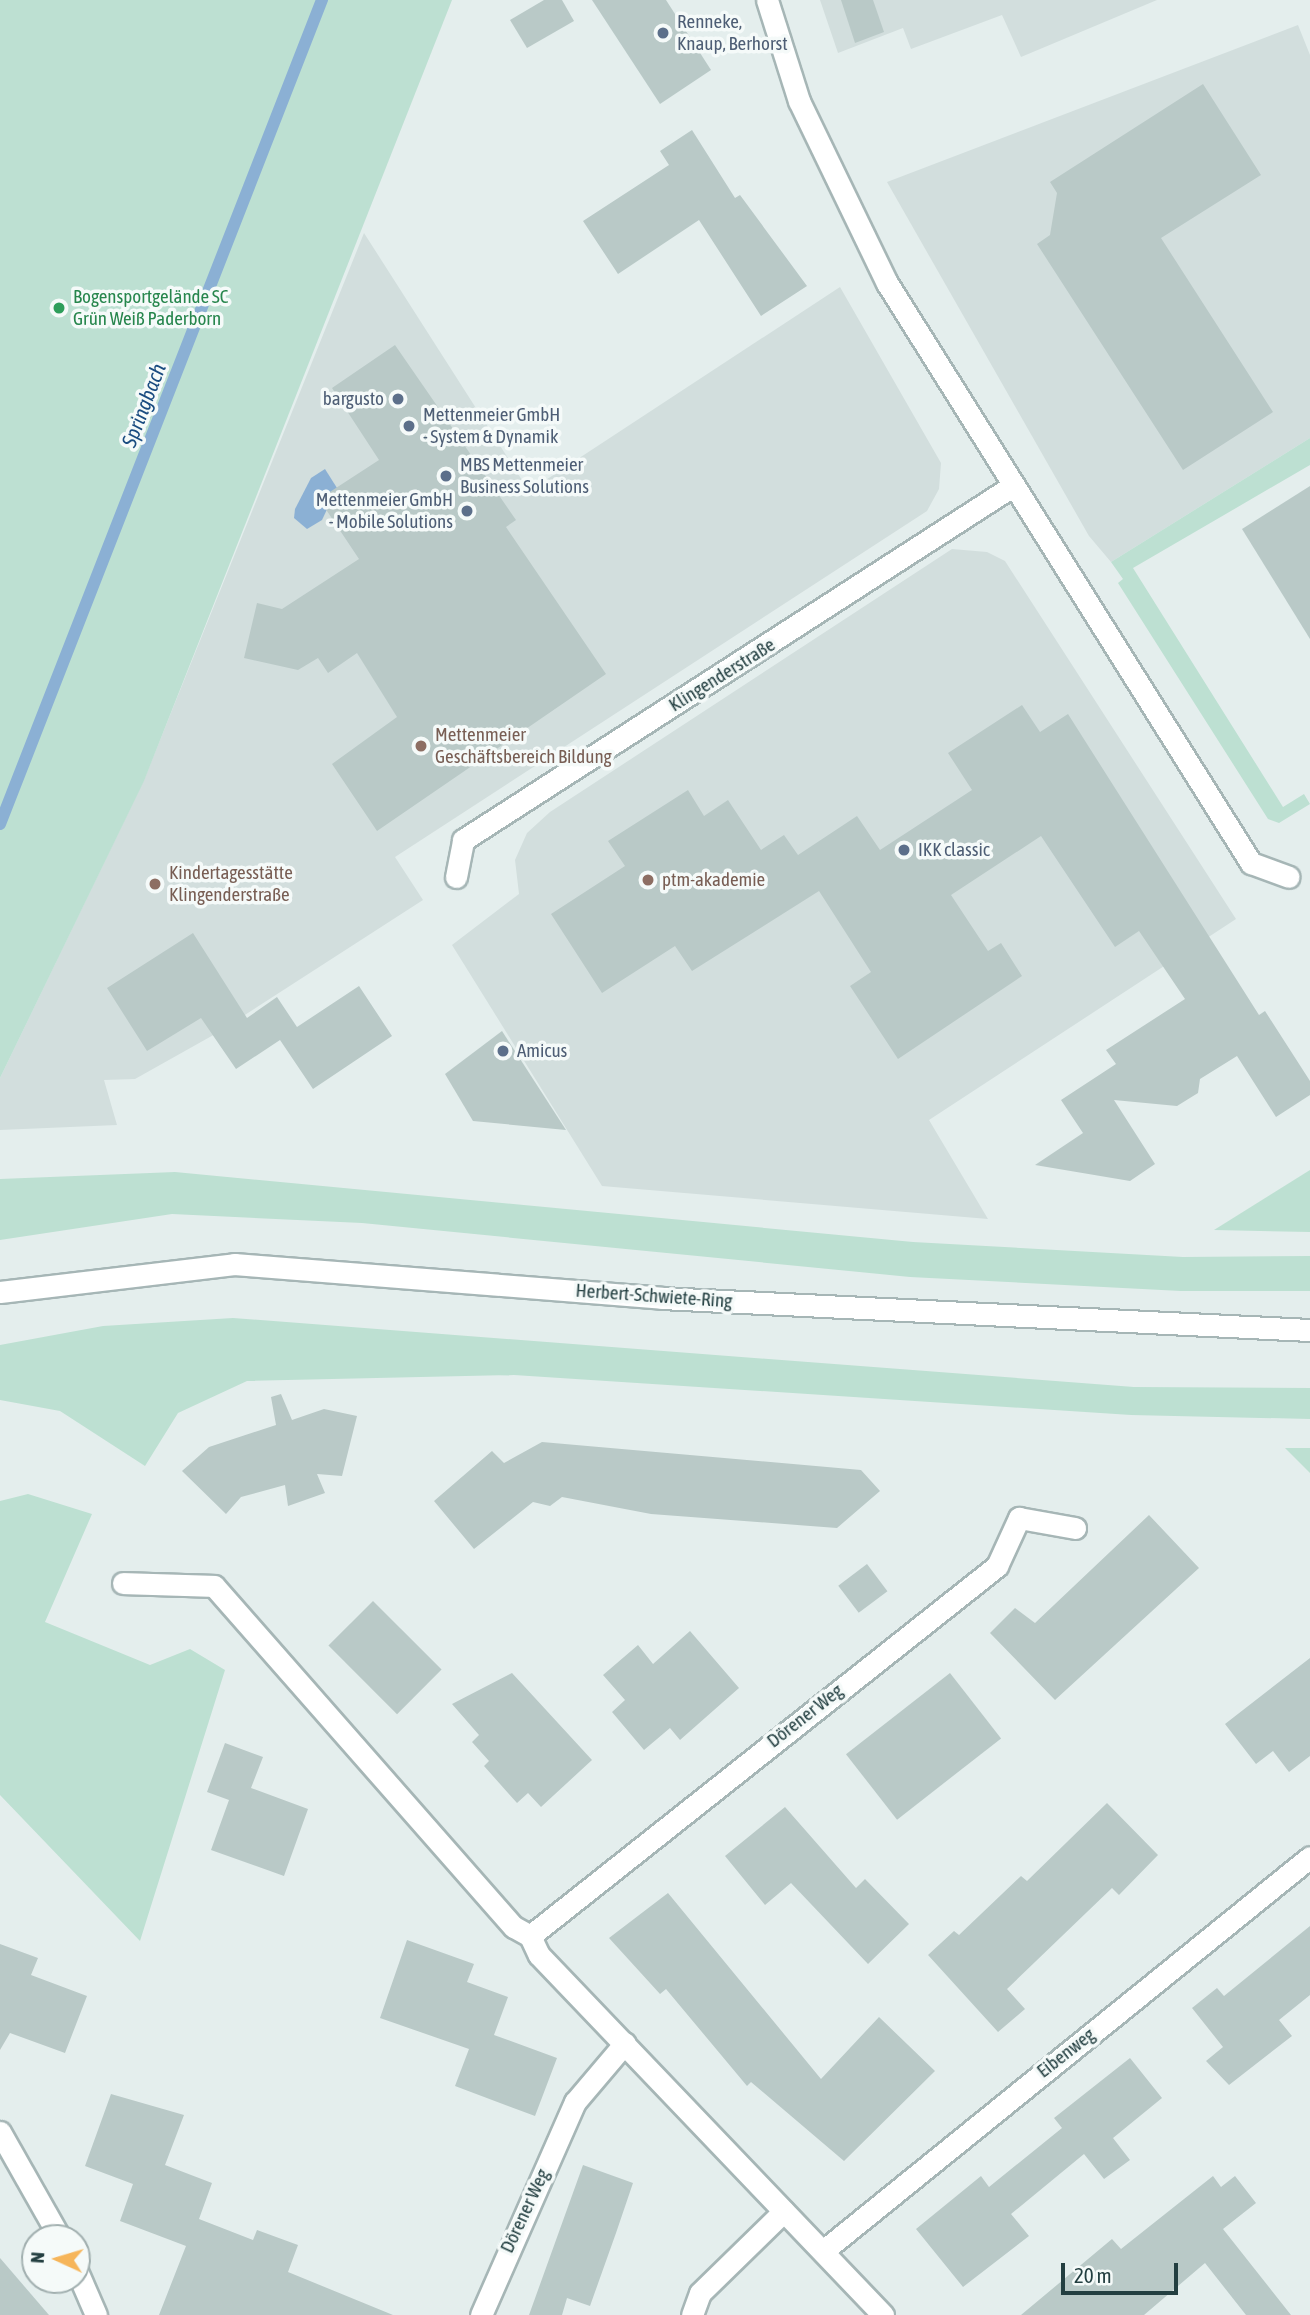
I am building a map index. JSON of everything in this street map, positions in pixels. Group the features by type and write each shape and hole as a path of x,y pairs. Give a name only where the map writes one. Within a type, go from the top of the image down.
{"street":[{"path":"766,0 791,84 874,260 1011,487 1251,863 1289,877"},
{"name":"Klingenderstraße","path":"456,877 463,840 1011,487"},
{"name":"Herbert-Schwiete-Ring","path":"0,1292 234,1264 662,1298 1310,1330"},
{"name":"Dörener Weg","path":"530,1936 997,1566 1019,1518 1075,1528"},
{"path":"123,1583 214,1586 486,1897 530,1936 539,1955 883,2315"},
{"name":"Eibenweg","path":"823,2251 1310,1857"},
{"name":"Dörener Weg","path":"481,2315 575,2102 625,2043"},
{"path":"0,2132 52,2224"},
{"path":"692,2315 700,2293 784,2211"},
{"path":"87,2294 96,2315"}],"shaded area":[{"path":"820,0 1157,0 1021,57 1002,15 911,49 903,28 838,53"},
{"path":"1298,25 1310,55 1310,438 1111,562 1089,536 887,182"},
{"path":"364,233 529,491 840,287 941,463 939,489 927,511 395,857 423,900 217,1033 135,1079 104,1080 117,1125 0,1130 0,1078 144,780"},
{"path":"952,549 987,552 1005,561 1236,919 929,1120 988,1219 602,1186 452,945 519,894 515,860 527,833 550,812"}],"green space":[{"path":"0,0 452,0 144,781 0,1078"},
{"path":"1310,438 1310,465 1133,568 1283,807 1304,794 1310,804 1279,823 1268,819 1118,583 1123,579 1111,562"},
{"path":"1310,1170 1310,1232 1214,1230"},
{"path":"175,1172 913,1242 1183,1257 1310,1256 1310,1291 1181,1291 910,1277 362,1223 172,1214 0,1240 0,1179"},
{"path":"233,1318 1134,1387 1310,1388 1310,1419 1131,1415 514,1375 247,1381 178,1413 145,1466 60,1411 0,1400 0,1345 103,1326"},
{"path":"1285,1448 1310,1448 1310,1473"},
{"path":"28,1494 92,1514 45,1622 150,1665 190,1649 225,1670 140,1941 0,1795 0,1501"}],"water":[{"path":"325,469 337,488 322,520 307,529 294,518 295,509 311,478"}],"building":[{"path":"544,0 562,0 574,21 527,48 510,20"},
{"path":"592,0 666,0 711,70 660,104"},
{"path":"841,0 873,0 884,32 855,43"},
{"path":"1203,84 1261,175 1161,238 1273,412 1183,470 1037,244 1050,235 1057,193 1050,182"},
{"path":"692,130 735,198 740,195 807,286 761,316 699,220 618,274 583,221 669,165 660,151"},
{"path":"395,345 516,520 506,527 606,674 377,831 332,764 397,717 357,653 328,673 318,658 298,670 244,658 257,603 282,609 359,559 319,499 379,460 332,388"},
{"path":"1310,486 1310,639 1242,529"},
{"path":"1022,705 1040,732 1068,714 1259,1015 1265,1011 1310,1081 1310,1095 1276,1117 1237,1056 1200,1079 1198,1093 1177,1106 1114,1100 1155,1164 1130,1181 1035,1165 1083,1133 1061,1100 1116,1064 1106,1050 1185,999 1139,931 1115,947 1041,836 951,895 988,951 1001,943 1022,976 898,1059 850,986 871,972 819,891 692,971 675,946 602,993 551,914 625,866 608,841 688,790 704,816 728,800 761,850 784,835 798,855 857,816 880,850 972,790 948,753"},
{"path":"193,933 247,1018 277,997 297,1027 359,986 392,1036 313,1089 280,1040 236,1069 201,1018 147,1051 107,988"},
{"path":"502,1031 566,1130 473,1121 445,1074"},
{"path":"281,1394 292,1420 324,1409 357,1416 342,1476 317,1474 325,1493 288,1506 285,1485 241,1497 226,1514 182,1471 209,1447 276,1425 271,1397"},
{"path":"542,1442 861,1470 880,1491 837,1528 651,1514 562,1497 550,1506 533,1502 474,1549 434,1501 492,1451 504,1463"},
{"path":"1149,1515 1199,1568 1055,1700 990,1633 1015,1608 1035,1623"},
{"path":"867,1564 887,1591 859,1613 838,1586"},
{"path":"373,1601 442,1670 397,1714 328,1646"},
{"path":"690,1631 739,1688 680,1740 670,1728 644,1750 612,1712 625,1700 603,1675 638,1645 653,1664"},
{"path":"1310,1658 1310,1756 1289,1772 1273,1751 1256,1764 1225,1724"},
{"path":"512,1673 592,1760 541,1807 528,1793 517,1803 484,1766 489,1761 472,1742 479,1735 452,1704"},
{"path":"950,1673 1001,1738 897,1820 846,1754"},
{"path":"225,1743 263,1757 251,1788 308,1809 284,1876 211,1850 229,1800 207,1792"},
{"path":"1107,1803 1158,1855 1119,1895 1112,1888 1007,1989 1025,2009 998,2032 928,1955 954,1931 959,1935 1021,1876 1027,1881"},
{"path":"785,1807 856,1888 865,1879 909,1924 868,1964 791,1883 765,1905 725,1856"},
{"path":"668,1893 821,2079 879,2017 935,2071 844,2161 751,2082 747,2086 666,1989 660,1994 609,1938"},
{"path":"1310,1926 1310,1995 1279,2020 1292,2036 1229,2085 1206,2061 1223,2047 1192,2008 1217,1988 1224,1996"},
{"path":"407,1940 474,1964 467,1982 508,1997 494,2035 557,2058 535,2116 455,2086 469,2049 380,2018"},
{"path":"0,1944 38,1958 31,1975 87,1996 65,2053 10,2033 0,2050"},
{"path":"1130,2058 1162,2098 1113,2138 1130,2160 1104,2179 1084,2154 1011,2214 1029,2236 963,2287 916,2229 981,2176 989,2187 1062,2128 1054,2118"},
{"path":"111,2094 184,2115 165,2165 212,2183 199,2219 253,2240 257,2230 298,2245 288,2272 393,2315 159,2315 186,2246 120,2221 133,2184 85,2166"},
{"path":"583,2165 633,2183 590,2306 567,2298 562,2315 529,2315"},
{"path":"1213,2176 1221,2187 1235,2176 1256,2203 1223,2229 1291,2315 1246,2315 1205,2263 1144,2315 1021,2315 1112,2239 1121,2249"},
{"path":"0,2258 21,2282 21,2294 31,2294 49,2315 0,2315"}],"waterway":[{"name":"Springbach","path":"0,824 322,0"}],"place":[{"name":"Renneke, Knaup, Berhorst","path":"663,33"},
{"name":"Bogensportgelände SC Grün Weiß Paderborn","path":"59,308"},
{"name":"bargusto","path":"398,399"},
{"name":"Mettenmeier GmbH - System & Dynamik","path":"409,426"},
{"name":"MBS Mettenmeier Business Solutions","path":"446,476"},
{"name":"Mettenmeier GmbH - Mobile Solutions","path":"467,511"},
{"name":"Mettenmeier Geschäftsbereich Bildung","path":"421,746"},
{"name":"IKK classic","path":"904,850"},
{"name":"ptm-akademie","path":"648,880"},
{"name":"Kindertagesstätte Klingenderstraße","path":"155,884"},
{"name":"Amicus","path":"503,1051"}]}
